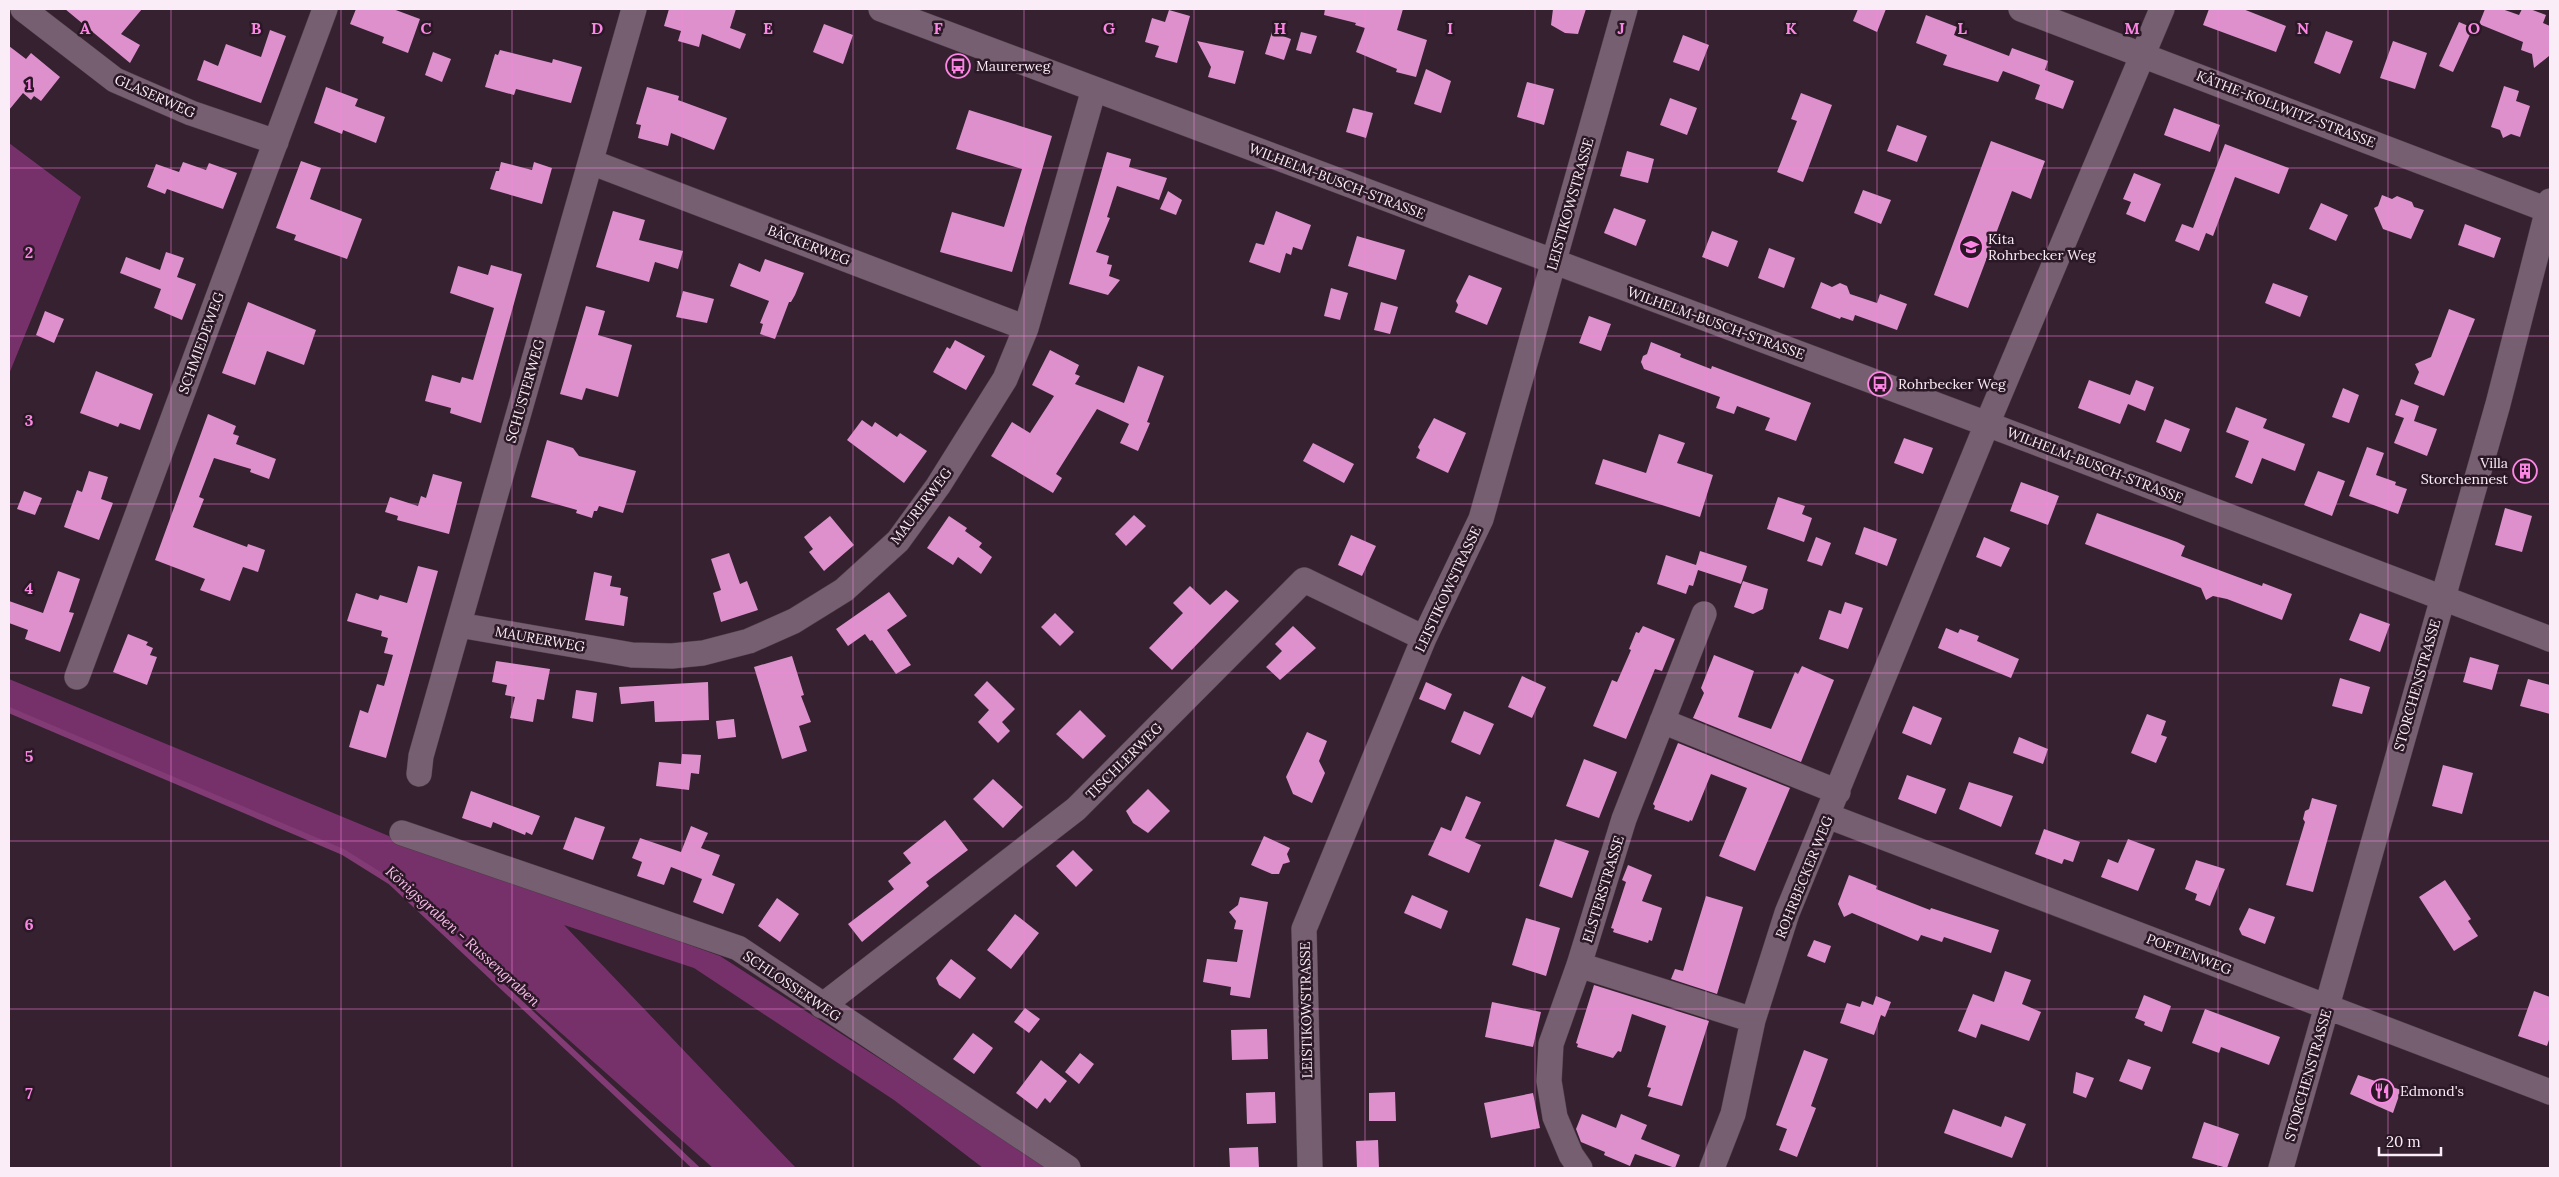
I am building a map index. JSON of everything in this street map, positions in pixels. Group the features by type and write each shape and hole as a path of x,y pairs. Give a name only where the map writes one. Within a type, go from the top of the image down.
{"street":[{"name":"GLASERWEG","path":"23,9 114,80 191,114 276,142"},
{"name":"SCHMIEDEWEG","path":"77,677 325,9"},
{"name":"SCHUSTERWEG","path":"419,774 421,756 460,625 634,9"},
{"name":"WILHELM-BUSCH-STRASSE","path":"881,9 1987,424 2550,639"},
{"name":"LEISTIKOWSTRASSE","path":"1310,1168 1304,929 1424,638 1481,519 1625,9"},
{"name":"KÄTHE-KOLLWITZ-STRASSE","path":"2021,9 2549,207"},
{"name":"ROHRBECKER WEG","path":"1712,1168 1733,1114 1753,1020 1787,913 1987,424 2162,9"},
{"name":"MAURERWEG","path":"460,625 632,655 672,656 703,653 749,641 794,621 844,590 898,541 938,486 1005,379 1026,328 1094,89"},
{"name":"BÄCKERWEG","path":"591,162 1026,328"},
{"name":"STORCHENSTRASSE","path":"2281,1168 2498,404 2549,207"},
{"name":"TISCHLERWEG","path":"822,1006 1076,809 1304,580 1424,638"},
{"name":"ELSTERSTRASSE","path":"1580,1168 1571,1155 1555,1117 1549,1081 1552,1044 1579,965 1624,818 1704,614"},
{"path":"1662,721 1838,792"},
{"name":"POETENWEG","path":"1828,816 2550,1092"},
{"name":"SCHLOSSERWEG","path":"402,833 738,948 822,1006 1068,1168"},
{"path":"1579,965 1753,1020"}],"shaded area":[{"path":"9,143 81,197 9,374"},
{"path":"9,679 401,841 720,956 1050,1168 983,1168 894,1100 694,968 564,925 796,1168 713,1168 391,882 343,852 9,710"}],"building":[{"path":"65,9 142,9 121,34 140,45 130,63"},
{"path":"356,9 393,9 420,19 408,53 382,43 384,37 350,24"},
{"path":"669,9 736,9 730,28 746,34 740,49 702,34 699,47 678,41 681,31 664,26"},
{"path":"1325,9 1403,9 1397,30 1427,40 1416,77 1396,72 1397,69 1356,52 1365,28 1355,25 1356,23 1324,15"},
{"path":"1553,9 1586,9 1578,34 1565,33 1551,25"},
{"path":"1858,9 1886,9 1877,32 1853,21"},
{"path":"2209,9 2243,9 2286,26 2276,52 2203,25"},
{"path":"2485,9 2502,9 2519,15 2522,9 2530,9 2546,15 2543,23 2550,26 2549,56 2534,68 2532,54 2521,50 2523,42 2479,24"},
{"path":"1169,10 1190,16 1177,63 1155,57 1159,46 1145,42 1152,18 1165,22"},
{"path":"1926,15 1957,27 1954,35 2009,56 2012,48 2048,61 2045,70 2074,81 2063,109 2035,99 2040,85 2003,71 1998,82 1943,65 1947,55 1916,43"},
{"path":"2459,22 2473,28 2453,72 2439,66"},
{"path":"824,24 853,35 843,64 813,52"},
{"path":"270,30 286,36 261,103 197,80 204,60 218,66 226,44 261,57"},
{"path":"2326,31 2353,41 2340,74 2314,63"},
{"path":"1272,32 1291,39 1284,60 1265,54"},
{"path":"1301,32 1317,36 1311,54 1296,50"},
{"path":"1683,35 1709,45 1699,71 1673,62"},
{"path":"1197,41 1244,51 1235,84 1208,77 1211,67"},
{"path":"2393,41 2427,53 2415,89 2380,78"},
{"path":"9,46 26,59 31,53 60,77 41,101 34,96 31,100 23,93 9,110"},
{"path":"500,50 552,63 553,59 582,67 571,103 516,89 514,95 485,87 495,54 498,55"},
{"path":"433,52 451,59 442,82 425,75"},
{"path":"1426,69 1451,81 1441,113 1414,104"},
{"path":"1527,82 1554,89 1544,125 1517,117"},
{"path":"2504,86 2519,91 2516,101 2530,106 2520,137 2511,134 2503,138 2500,130 2491,127"},
{"path":"326,87 358,99 355,106 385,117 376,143 343,130 342,134 314,123"},
{"path":"647,87 679,96 678,100 727,118 714,150 671,133 668,146 638,138 641,125 636,124"},
{"path":"1801,93 1832,105 1803,182 1777,172 1797,121 1791,119"},
{"path":"1670,98 1697,108 1687,135 1660,125"},
{"path":"1353,108 1373,113 1366,138 1346,132"},
{"path":"2174,108 2220,125 2210,152 2164,135"},
{"path":"969,110 1052,136 1012,272 940,252 952,212 1004,227 1022,169 956,149"},
{"path":"1897,125 1927,136 1917,162 1887,151"},
{"name":"Kita Rohrbecker Weg","path":"1991,141 2045,161 2031,199 2012,191 1968,308 1934,295"},
{"path":"2225,144 2289,168 2279,194 2235,177 2213,236 2206,233 2199,251 2175,241 2182,224 2193,228"},
{"path":"1627,151 1654,159 1648,183 1620,176"},
{"path":"1107,152 1131,159 1129,167 1167,178 1159,200 1117,186 1107,217 1110,218 1096,252 1109,256 1107,264 1112,265 1109,276 1120,280 1108,295 1069,284"},
{"path":"301,161 321,168 310,199 362,219 347,259 294,240 296,235 276,228"},
{"path":"183,162 206,170 209,163 237,173 223,209 167,189 165,194 147,187 156,164 179,172"},
{"path":"501,162 532,170 534,162 552,168 542,204 490,189 496,171 499,171"},
{"path":"2134,173 2161,184 2145,222 2126,214 2131,202 2123,199"},
{"path":"1863,190 1891,200 1881,224 1854,213"},
{"path":"1168,191 1182,200 1176,215 1160,209"},
{"path":"2382,195 2392,199 2397,196 2412,202 2414,207 2424,210 2411,239 2383,229 2374,208 2378,206"},
{"path":"2321,203 2348,215 2336,241 2309,229"},
{"path":"1614,208 1646,220 1636,246 1604,233"},
{"path":"613,211 645,220 639,240 683,251 678,269 655,262 649,282 596,267"},
{"path":"1276,211 1311,225 1302,250 1293,247 1291,255 1286,253 1280,273 1249,262 1256,243 1264,245"},
{"path":"2465,224 2501,238 2494,258 2458,245"},
{"path":"1712,231 1738,241 1728,267 1702,257"},
{"path":"1357,236 1405,250 1396,280 1348,266"},
{"path":"1769,248 1795,258 1784,288 1758,278"},
{"path":"166,252 184,258 177,277 196,284 182,320 154,308 161,289 120,273 126,257 160,270"},
{"path":"765,259 804,273 795,295 791,302 789,302 775,339 760,334 763,324 760,323 769,301 730,286 739,263 760,272"},
{"path":"491,265 522,274 481,423 450,413 451,408 425,401 432,375 460,383 462,377 473,380 494,308 450,293 458,266 488,275"},
{"path":"1469,275 1502,288 1487,325 1455,312 1458,305 1456,301"},
{"path":"1821,282 1832,287 1840,283 1847,286 1850,294 1877,303 1880,294 1907,304 1897,330 1855,315 1853,321 1841,317 1840,319 1811,308"},
{"path":"2273,283 2308,296 2300,317 2265,303"},
{"path":"1331,288 1348,293 1340,320 1324,316"},
{"path":"683,291 714,299 707,323 676,317"},
{"path":"248,302 316,330 304,365 267,351 255,385 222,373"},
{"path":"1381,302 1398,307 1390,334 1374,330"},
{"path":"586,306 605,311 598,335 632,345 618,397 586,388 582,400 560,394"},
{"path":"2449,309 2475,319 2444,396 2414,384 2419,372 2415,364 2431,357"},
{"path":"45,311 64,319 54,343 36,335"},
{"path":"1589,316 1611,324 1601,351 1579,343"},
{"path":"955,340 985,356 966,390 933,372 947,347 950,349"},
{"path":"1651,342 1681,354 1680,357 1711,369 1712,366 1811,403 1796,441 1765,430 1770,418 1737,406 1734,414 1716,408 1720,397 1644,369 1641,362 1643,356 1647,354"},
{"path":"1050,350 1079,365 1075,374 1080,376 1075,384 1124,403 1138,366 1164,376 1147,422 1150,423 1138,451 1120,443 1129,424 1097,409 1056,474 1062,478 1053,493 991,456 1012,422 1030,433 1054,396 1032,385"},
{"path":"96,371 153,394 140,430 120,423 118,427 80,413"},
{"path":"2089,380 2130,395 2136,380 2154,387 2145,411 2128,404 2120,424 2078,408"},
{"path":"2343,388 2359,395 2349,423 2332,417"},
{"path":"2401,399 2419,406 2414,421 2437,429 2427,456 2394,443 2404,418 2395,415"},
{"path":"2236,407 2267,419 2263,428 2305,444 2295,471 2262,458 2252,484 2235,477 2249,441 2226,432"},
{"path":"208,414 236,426 233,434 239,436 236,444 276,459 269,479 250,472 251,469 214,458 199,497 204,499 193,527 247,547 248,544 265,550 258,572 243,567 230,601 200,590 205,579 155,560"},
{"path":"1434,418 1466,433 1448,473 1416,458 1420,450 1418,447"},
{"path":"2165,419 2190,429 2181,452 2156,442"},
{"path":"862,420 872,427 875,422 897,437 900,433 927,451 904,483 847,440"},
{"path":"1659,434 1685,443 1677,463 1713,475 1700,517 1595,484 1603,459 1646,473"},
{"path":"1904,438 1933,448 1923,474 1894,463"},
{"path":"547,440 573,448 579,456 636,471 623,513 599,506 597,511 594,511 592,518 576,513 577,510 531,497"},
{"path":"1313,443 1354,464 1344,483 1303,461"},
{"path":"2367,447 2384,453 2376,475 2396,482 2395,485 2407,489 2398,514 2349,496"},
{"path":"89,471 108,477 101,499 113,503 99,540 64,527 77,490 82,492"},
{"path":"2318,471 2345,481 2332,516 2304,505"},
{"path":"433,474 462,482 449,534 397,520 398,516 385,512 390,497 418,506 421,496 426,498"},
{"path":"2021,482 2059,496 2048,525 2010,511"},
{"path":"24,491 42,498 35,515 17,509"},
{"path":"1778,497 1805,506 1802,514 1812,518 1804,542 1767,529"},
{"path":"2505,508 2532,516 2522,552 2495,545"},
{"path":"2097,513 2185,546 2181,556 2262,586 2263,583 2292,594 2282,620 2227,599 2213,596 2206,600 2201,588 2085,544"},
{"path":"1134,515 1146,526 1126,546 1115,534"},
{"path":"830,516 854,545 824,571 809,552 813,549 804,537"},
{"path":"949,516 967,528 965,531 982,543 979,547 992,557 981,574 958,557 953,565 927,548"},
{"path":"1864,527 1897,539 1887,566 1855,554"},
{"path":"1351,535 1376,546 1362,576 1338,565"},
{"path":"1816,537 1831,543 1822,566 1807,561"},
{"path":"1984,537 2010,548 2001,567 1976,557"},
{"path":"1700,551 1747,566 1741,584 1698,570 1693,586 1689,585 1686,594 1657,584 1666,555 1696,565"},
{"path":"729,553 740,584 747,581 758,610 721,622 713,593 721,590 711,559"},
{"path":"418,566 438,571 386,758 349,747 360,710 368,713 377,684 384,686 393,655 384,653 388,638 381,636 382,631 347,621 356,593 378,600 380,595 407,603"},
{"path":"58,571 80,579 69,612 74,613 60,652 25,639 28,630 9,623 9,601 43,613"},
{"path":"594,572 612,576 610,586 621,588 620,595 628,597 624,626 585,620"},
{"path":"1743,581 1768,589 1763,609 1753,614 1734,607"},
{"path":"1190,586 1210,605 1226,590 1239,601 1172,670 1149,648 1183,613 1173,603"},
{"path":"889,592 907,616 887,630 911,665 896,674 872,640 870,641 865,634 848,646 836,629"},
{"path":"1845,602 1863,608 1848,649 1819,639 1829,610 1841,614"},
{"path":"1055,613 1074,632 1060,646 1041,627"},
{"path":"2360,613 2390,624 2380,652 2349,640"},
{"path":"1293,626 1316,648 1280,680 1266,667 1282,651 1275,644"},
{"path":"1643,626 1675,639 1662,671 1655,669 1626,739 1593,726 1612,680 1617,682 1631,650 1629,649 1636,632 1639,633"},
{"path":"1946,628 1958,633 1960,629 1979,636 1977,641 2019,659 2011,678 1938,648"},
{"path":"128,634 148,642 146,645 153,648 150,655 157,657 147,685 113,672"},
{"path":"1714,655 1754,671 1738,717 1771,729 1795,672 1798,674 1802,666 1834,680 1801,762 1693,718 1704,693 1701,688"},
{"path":"792,656 804,695 801,696 811,722 799,726 807,751 782,759 754,667"},
{"path":"2470,657 2499,665 2492,690 2463,682"},
{"path":"496,661 550,669 544,700 537,699 533,722 510,718 515,697 505,695 507,685 492,682"},
{"path":"1522,676 1546,687 1532,718 1508,707"},
{"path":"2340,678 2370,687 2362,714 2332,706"},
{"path":"2528,679 2550,685 2550,714 2520,706"},
{"path":"987,681 1015,709 1002,722 1010,731 998,743 978,722 989,710 974,695"},
{"path":"708,682 709,720 655,722 654,701 621,704 619,687"},
{"path":"1426,682 1452,694 1445,710 1419,699"},
{"path":"576,690 597,693 593,722 572,718"},
{"path":"1913,706 1942,718 1931,745 1902,733"},
{"path":"1080,710 1106,736 1083,759 1056,734"},
{"path":"1464,711 1494,724 1480,755 1451,742"},
{"path":"2147,714 2166,721 2161,735 2167,737 2156,763 2131,753"},
{"path":"734,719 736,737 718,739 716,721"},
{"path":"1307,732 1327,741 1319,761 1325,773 1312,803 1293,794 1286,777"},
{"path":"2019,737 2048,749 2043,764 2013,753"},
{"path":"1678,743 1790,788 1755,871 1719,856 1747,788 1711,774 1692,821 1690,820 1689,822 1654,809 1655,806 1653,804"},
{"path":"682,754 701,755 699,774 691,773 689,790 656,786 659,762 681,764"},
{"path":"1584,759 1617,772 1599,818 1566,806"},
{"path":"2443,765 2473,773 2462,814 2432,806"},
{"path":"1907,775 1946,789 1936,814 1898,799"},
{"path":"993,779 1023,807 1003,828 973,799"},
{"path":"1969,782 2013,796 2001,827 1959,809"},
{"path":"1148,789 1170,811 1148,833 1133,823 1126,811"},
{"path":"471,791 540,816 532,835 526,832 525,835 493,822 491,828 462,818"},
{"path":"1466,796 1481,802 1465,838 1481,845 1469,873 1428,855 1441,827 1451,831"},
{"path":"2312,798 2337,805 2313,892 2286,885 2305,822 2303,819 2305,811 2309,809"},
{"path":"575,817 605,827 593,860 563,849"},
{"path":"945,820 968,850 926,882 929,886 862,942 848,924 894,889 888,881 911,863 903,853"},
{"path":"691,826 708,833 701,848 720,855 712,875 735,884 723,914 693,902 702,879 671,867 664,885 637,876 642,862 632,858 640,838 681,852"},
{"path":"2044,829 2080,842 2073,862 2064,859 2062,864 2035,854"},
{"path":"1264,836 1290,848 1287,854 1290,862 1283,864 1279,874 1272,874 1251,865"},
{"path":"1555,839 1589,851 1572,898 1539,886"},
{"path":"2128,839 2155,849 2138,891 2101,877 2108,859 2118,863"},
{"path":"1073,850 1093,870 1076,887 1056,866"},
{"path":"2196,860 2225,869 2210,906 2195,900 2197,894 2185,889"},
{"path":"1628,865 1652,875 1642,901 1662,908 1652,941 1649,940 1648,943 1613,932 1614,929 1611,928 1626,882 1622,880"},
{"path":"1849,875 1877,886 1876,889 1930,910 1931,908 1999,930 1991,953 1944,937 1942,942 1921,935 1918,941 1852,913 1844,917 1838,904"},
{"path":"2445,880 2471,919 2468,921 2478,936 2454,951 2419,897"},
{"path":"1412,895 1448,911 1441,929 1404,913"},
{"path":"1706,896 1743,907 1717,994 1671,979 1675,969 1683,971"},
{"path":"1240,897 1268,902 1250,998 1230,995 1231,987 1203,982 1207,959 1237,962 1243,930 1234,929 1236,921 1229,912 1238,905"},
{"path":"777,898 799,914 780,942 758,926"},
{"path":"2249,908 2275,917 2265,944 2242,935 2239,929"},
{"path":"1015,914 1039,933 1011,969 987,950"},
{"path":"1526,918 1560,928 1546,976 1512,965"},
{"path":"1814,940 1831,946 1825,963 1807,956"},
{"path":"951,959 976,978 960,999 939,985 936,978"},
{"path":"2005,971 2031,980 2022,1004 2041,1012 2029,1041 1981,1024 1976,1038 1958,1031 1973,994 1994,1002"},
{"path":"1594,985 1709,1021 1682,1106 1648,1096 1651,1088 1647,1087 1666,1026 1632,1014 1621,1052 1618,1051 1613,1058 1577,1047 1578,1044 1576,1043"},
{"path":"2534,991 2550,997 2550,1037 2547,1046 2518,1036"},
{"path":"2144,995 2171,1006 2162,1032 2144,1025 2145,1022 2135,1018"},
{"path":"1876,996 1891,1002 1885,1017 1881,1015 1874,1035 1840,1023 1847,1003 1860,1007 1862,1001 1873,1005"},
{"path":"1492,1002 1541,1012 1533,1047 1485,1037"},
{"path":"1025,1008 1040,1019 1029,1033 1014,1022"},
{"path":"2205,1009 2280,1037 2269,1065 2221,1047 2219,1053 2192,1043"},
{"path":"1267,1029 1268,1059 1232,1060 1231,1030"},
{"path":"973,1033 993,1048 974,1074 953,1059"},
{"path":"1804,1050 1828,1059 1811,1106 1816,1108 1797,1157 1779,1150 1787,1129 1776,1125"},
{"path":"1080,1053 1094,1064 1079,1084 1065,1072"},
{"path":"2128,1059 2151,1067 2142,1090 2119,1081"},
{"path":"1041,1060 1067,1081 1050,1103 1045,1098 1037,1109 1016,1093"},
{"path":"2076,1072 2094,1078 2086,1098 2073,1093"},
{"path":"2358,1075 2401,1090 2393,1113 2350,1094"},
{"path":"1275,1092 1276,1123 1247,1124 1246,1093"},
{"path":"1395,1092 1396,1121 1369,1121 1369,1093"},
{"path":"1533,1093 1540,1128 1491,1138 1484,1103"},
{"path":"1953,1109 2001,1127 2005,1116 2026,1124 2012,1158 1944,1133"},
{"path":"1582,1114 1616,1128 1621,1114 1647,1125 1641,1139 1680,1155 1675,1168 1635,1154 1630,1166 1604,1155 1605,1152 1581,1142 1576,1129"},
{"path":"2204,1122 2239,1134 2227,1168 2192,1158"},
{"path":"1378,1140 1379,1168 1357,1168 1356,1141"},
{"path":"1258,1147 1259,1168 1230,1168 1229,1148"}],"waterway":[{"name":"Königsgraben - Russengraben","path":"9,710 343,852 391,882 696,1168"}],"place":[{"name":"Maurerweg","path":"958,66"},
{"name":"Kita Rohrbecker Weg","path":"1971,247"},
{"name":"Rohrbecker Weg","path":"1880,384"},
{"name":"Villa Storchennest","path":"2525,471"},
{"name":"Edmond's","path":"2382,1091"}]}
